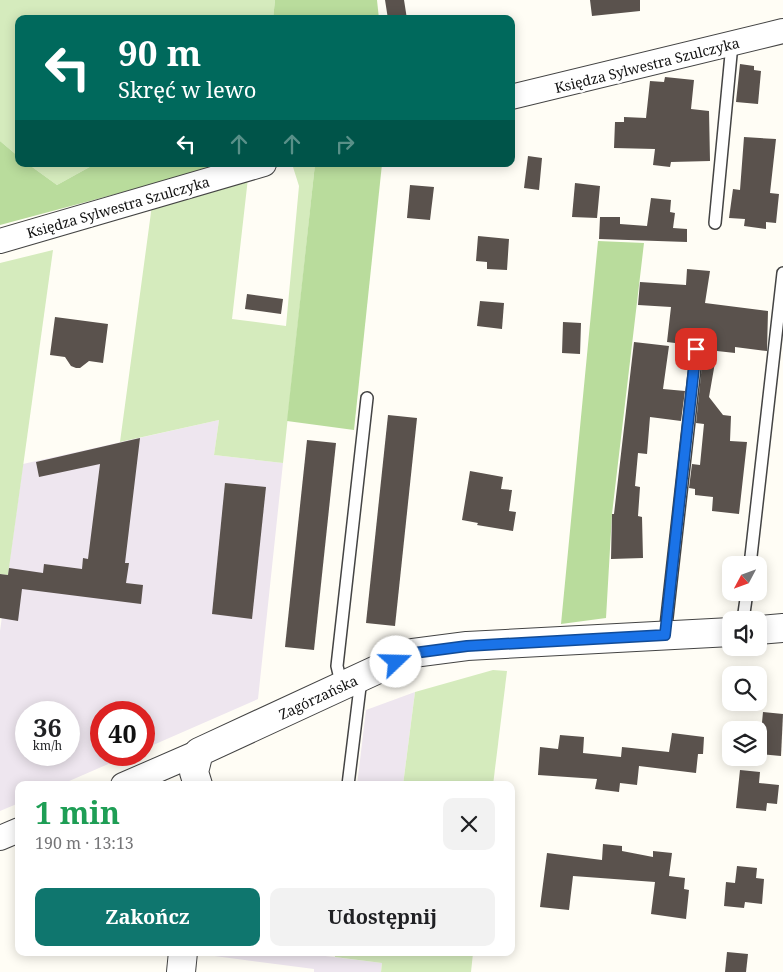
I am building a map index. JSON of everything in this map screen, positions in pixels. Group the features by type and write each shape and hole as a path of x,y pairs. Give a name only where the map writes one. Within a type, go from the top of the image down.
{"street":[{"name":"Księdza Sylwestra Szulczyka","path":"515,97 783,31"},
{"name":"Księdza Sylwestra Szulczyka","path":"0,241 254,167"},
{"path":"767,629 783,628"},
{"name":"Zagórzańska","path":"132,781 414,653 458,647 722,632"},
{"path":"197,781 194,772 199,752"},
{"path":"0,838 15,832"},
{"path":"180,972 182,956"}],"lane":[{"path":"715,223 732,44"},
{"path":"751,556 783,273"},
{"path":"665,635 696,349"},
{"path":"348,781 351,682 337,666 366,398"}],"shaded area":[{"path":"219,420 214,455 283,463 258,699 155,744 155,701 90,701 90,766 104,766 69,781 15,781 15,805 0,811 0,631 23,464"},
{"path":"415,692 404,781 357,781 366,710"},
{"path":"215,956 325,956 382,963 381,972 314,972 314,969"}],"green space":[{"path":"0,0 275,0 273,15 15,15 15,154 0,141"},
{"path":"275,0 377,0 379,15 273,15"},
{"path":"0,141 15,154 15,167 32,167 57,185 90,167 217,167 0,225"},
{"path":"32,167 90,167 57,185"},
{"path":"293,167 315,167 283,463 214,455 219,420 120,442 152,205 248,178 232,319 286,326 299,186"},
{"path":"315,167 382,167 354,430 287,421"},
{"path":"598,241 644,243 612,514 606,618 561,624"},
{"path":"53,250 8,575 0,574 0,263"},
{"path":"493,670 507,671 493,781 404,781 415,692"},
{"path":"473,956 471,972 381,972 382,963 335,957"}],"building":[{"path":"385,0 404,0 406,15 387,15"},
{"path":"590,0 640,0 640,11 592,16"},
{"path":"740,64 754,66 754,70 761,71 758,104 736,102"},
{"path":"665,77 694,80 691,109 709,111 710,161 671,162 670,167 653,165 655,149 614,148 615,122 624,122 624,117 646,118 650,81 664,82"},
{"path":"744,137 776,139 770,193 779,194 776,223 766,222 766,229 744,226 745,219 729,218 733,189 740,190"},
{"path":"528,156 542,158 539,190 524,188"},
{"path":"575,183 600,186 597,218 572,217"},
{"path":"410,185 434,187 430,220 407,218"},
{"path":"651,198 671,200 670,212 675,213 673,228 687,229 687,242 599,239 600,217 620,217 620,224 647,226"},
{"path":"478,236 509,239 507,270 487,269 487,262 476,261"},
{"path":"687,269 710,271 705,303 768,311 767,351 735,347 735,353 717,351 709,397 723,415 731,416 730,441 747,442 739,514 712,511 713,497 695,495 695,489 689,488 692,464 700,465 704,424 696,423 704,346 697,342 691,345 667,342 671,307 638,305 640,282 686,285"},
{"path":"247,294 283,299 281,314 245,309"},
{"path":"480,301 504,303 502,329 477,326"},
{"path":"55,317 108,324 103,363 89,361 80,368 76,368 71,366 65,357 50,355"},
{"path":"563,322 581,323 580,354 562,353"},
{"path":"634,342 669,346 663,389 685,391 681,421 650,417 647,454 638,453 635,486 640,487 638,516 642,517 643,558 611,559 612,514 614,514"},
{"path":"388,415 417,418 395,626 366,623"},
{"path":"140,438 125,563 129,563 126,583 143,585 141,604 22,589 18,621 0,618 0,574 8,575 9,568 43,573 44,564 82,569 83,558 88,559 100,464 39,477 36,462"},
{"path":"307,440 336,443 314,650 285,647"},
{"path":"470,471 503,477 501,489 512,490 509,511 516,512 513,531 477,525 478,523 462,520"},
{"path":"225,483 266,487 252,619 212,614"},
{"path":"763,712 783,714 781,756 767,755 767,721 762,721"},
{"path":"672,733 704,737 703,754 698,754 696,773 639,766 637,785 620,783 619,792 595,789 597,779 538,775 540,747 558,749 560,735 584,737 583,753 621,757 622,747 669,752"},
{"path":"740,770 760,772 759,783 779,785 777,804 767,803 766,811 736,808"},
{"path":"603,844 622,846 622,851 653,857 653,851 672,853 669,876 685,878 684,889 689,890 686,919 651,914 655,882 573,876 569,910 540,907 547,853 602,860"},
{"path":"737,866 757,868 756,878 764,879 762,904 745,902 744,908 724,906 726,882 735,883"},
{"path":"727,952 748,954 746,972 725,972"}],"route":[{"path":"396,662 414,653 467,646 665,635 696,349"}]}
